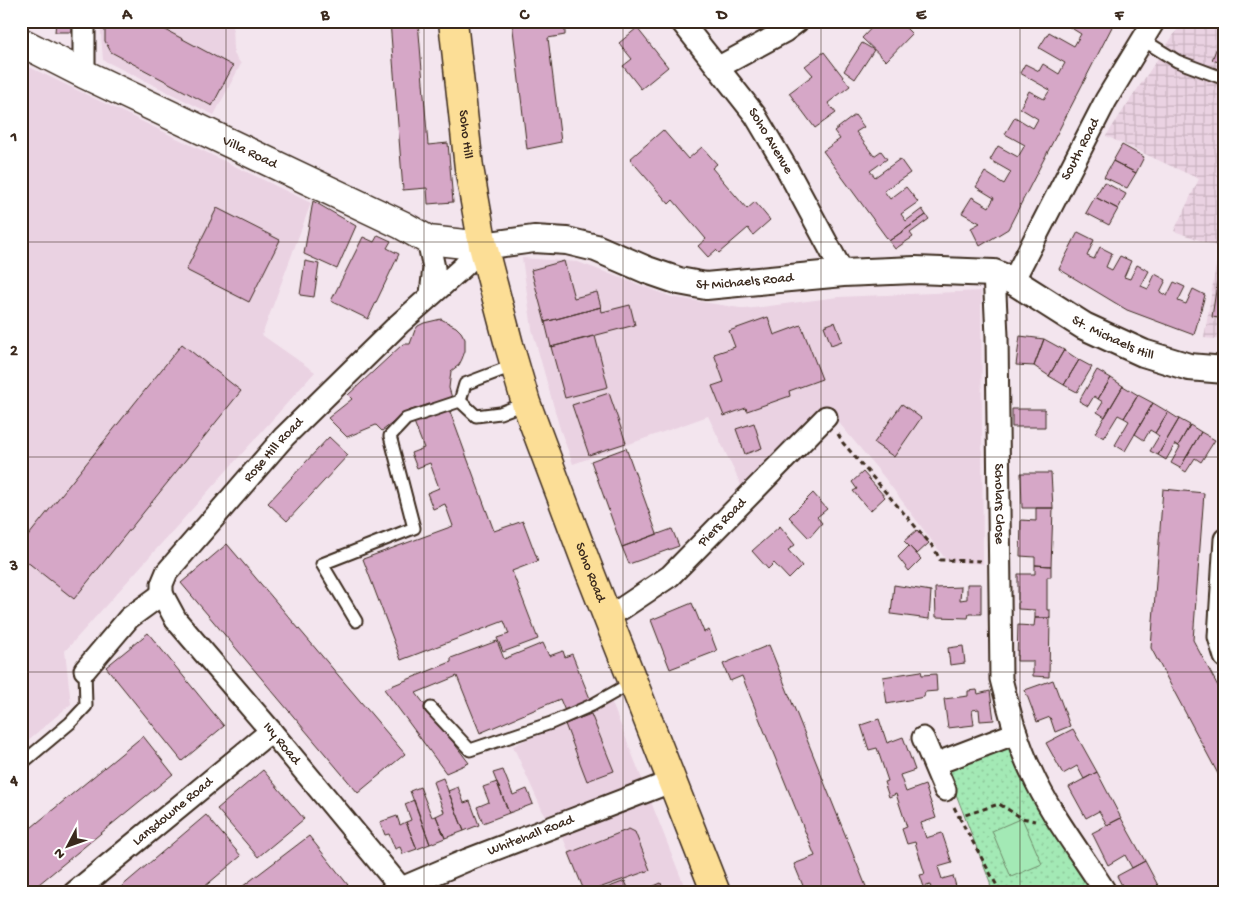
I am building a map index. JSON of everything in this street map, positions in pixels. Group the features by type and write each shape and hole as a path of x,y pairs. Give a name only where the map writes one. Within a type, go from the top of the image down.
{"highway":[{"name":"Soho Hill","path":"453,21 469,168 483,246"},
{"name":"Soho Road","path":"483,246 526,403 716,893"}],"main road":[{"name":"Villa Road","path":"21,42 84,74 381,215 428,240 483,246"}],"street":[{"path":"84,21 84,74"},
{"name":"Soho Avenue","path":"681,21 755,115 844,273"},
{"path":"719,67 785,32 798,21"},
{"name":"South Road","path":"1003,277 1154,21"},
{"name":"St Michaels Road","path":"483,246 534,239 567,241 596,248 646,270 679,281 706,286 844,273 915,270 1003,277"},
{"path":"428,240 434,268 431,294"},
{"name":"Rose Hill Road","path":"162,594 162,584 167,572 284,436 483,246"},
{"name":"St. Michaels Hill","path":"1003,277 1084,326 1143,353 1189,367 1225,370"},
{"name":"Scholars Close","path":"1003,277 997,336 1001,680 1016,733 1031,772 1054,813 1106,893"},
{"name":"Piers Road","path":"607,615 621,609 670,576 826,417"},
{"path":"1225,538 1219,637 1225,657"},
{"path":"85,670 129,618 162,594"},
{"name":"Ivy Road","path":"162,594 176,620 271,731 399,891"},
{"name":"Lansdowne Road","path":"74,893 271,731"},
{"path":"935,764 1016,733"},
{"path":"922,738 945,790"},
{"name":"Whitehall Road","path":"399,891 673,781"}],"lane":[{"path":"1143,40 1177,61 1225,78"},
{"path":"460,401 465,384 515,365"},
{"path":"460,401 476,416 500,413 526,403"},
{"path":"356,621 322,564 414,528 390,436 406,419 460,401"},
{"path":"21,764 70,723 86,706 85,670"},
{"path":"432,708 470,750 551,723 592,705 634,682"}],"path":[{"path":"826,417 843,443 934,548 940,560 999,561"},
{"path":"945,790 1001,893"},
{"path":"959,817 999,804 1022,818 1041,823 1054,813"}],"shaded area":[{"path":"100,21 233,21 234,54 241,64 214,115 103,60"},
{"path":"1183,21 1225,21 1225,340 1204,338 1219,247 1174,231 1199,179 1106,136"},
{"path":"21,63 311,203 262,335 315,372 65,651 71,704 21,746"},
{"path":"522,258 578,262 672,297 746,309 838,297 981,291 983,564 947,561 884,477 825,406 742,487 708,416 573,464 560,429 532,329"},
{"path":"610,698 687,893 585,893 564,840 543,812 513,746"}],"green space":[{"path":"1009,747 1098,893 991,893 990,882 947,771"},
{"path":"1022,818 1042,864 1011,877 992,831"}],"building":[{"path":"40,21 56,21 56,25 39,25"},
{"path":"56,21 72,21 72,32 55,32"},
{"path":"105,21 149,21 233,66 212,106 111,52 105,41"},
{"path":"390,21 418,21 428,145 448,143 453,202 428,204 427,188 403,190"},
{"path":"512,21 565,21 565,35 548,38 561,142 527,149"},
{"path":"725,21 742,21 734,30"},
{"path":"759,21 769,21 763,26"},
{"path":"878,21 899,21 912,34 886,61 862,38"},
{"path":"1060,21 1115,21 1008,229 980,246 971,228 980,223 962,213 972,197 989,207 994,198 976,187 985,172 1004,184 1011,172 990,160 998,146 1018,157 1025,145 1005,134 1015,117 1033,128 1038,119 1020,108 1029,91 1044,99 1050,90 1020,73 1025,64 1039,71 1043,64 1059,74 1065,63 1039,48 1049,32 1074,46 1081,34"},
{"path":"637,28 668,67 641,89 623,66 632,59 619,43"},
{"path":"1225,29 1225,64 1212,60"},
{"path":"862,43 874,50 855,79 844,71"},
{"path":"824,52 850,86 828,103 836,113 815,128 789,93 813,75 805,66"},
{"path":"855,115 864,127 856,132 874,156 881,151 887,159 870,171 875,177 900,159 910,173 884,191 890,199 906,187 918,202 901,214 906,221 922,209 926,215 889,241 823,151 840,139 834,131"},
{"path":"663,130 688,159 702,147 717,164 712,168 747,209 755,202 770,220 753,235 748,228 719,253 716,250 708,257 698,246 706,239 673,200 669,204 630,159"},
{"path":"1122,145 1144,157 1136,173 1113,161"},
{"path":"1113,161 1136,173 1127,188 1104,177"},
{"path":"1104,182 1126,194 1118,209 1095,197"},
{"path":"1095,197 1118,209 1109,225 1086,213"},
{"path":"313,201 356,226 337,269 304,254"},
{"path":"217,208 280,240 249,302 186,270"},
{"path":"926,215 929,219 910,233 913,237 895,249 889,241"},
{"path":"1078,232 1094,240 1087,256 1094,259 1100,247 1112,253 1106,267 1112,270 1120,256 1131,261 1124,277 1130,279 1137,265 1149,271 1141,286 1148,289 1155,274 1166,280 1160,292 1167,296 1174,282 1185,287 1178,301 1186,304 1193,289 1205,295 1194,335 1127,310 1059,269"},
{"path":"378,235 391,241 387,248 399,254 368,319 331,301 363,237 374,242"},
{"path":"305,261 319,264 314,297 300,295"},
{"path":"564,261 574,298 597,292 601,307 545,322 531,270"},
{"path":"1219,271 1225,271 1225,319 1212,317"},
{"path":"630,305 635,325 551,347 545,322 601,307 602,312"},
{"path":"768,317 774,335 801,325 822,379 789,391 790,396 747,411 746,408 724,416 712,386 724,382 714,354 735,347 729,331"},
{"path":"441,319 456,327 465,339 465,351 462,359 459,365 451,371 449,388 452,398 408,411 382,431 376,425 347,437 328,418 352,399 348,395 403,344 410,344 418,326"},
{"path":"835,322 842,341 831,345 824,326"},
{"path":"595,336 608,387 565,398 551,347"},
{"path":"1020,336 1044,339 1034,366 1016,365"},
{"path":"1044,339 1064,350 1049,376 1034,366"},
{"path":"182,344 241,391 74,599 21,557 21,545"},
{"path":"1064,350 1079,360 1064,385 1049,376"},
{"path":"1079,360 1092,367 1077,392 1064,385"},
{"path":"1097,370 1111,378 1098,399 1094,396 1088,406 1079,401"},
{"path":"1111,378 1123,386 1105,417 1097,412 1103,402 1098,399"},
{"path":"1123,386 1138,395 1124,418 1118,415 1104,438 1095,433"},
{"path":"609,393 626,443 589,455 572,405"},
{"path":"1138,395 1153,403 1125,451 1115,445 1129,421 1124,418"},
{"path":"1153,403 1168,412 1155,433 1150,430 1144,440 1135,434"},
{"path":"902,404 921,418 894,457 874,443"},
{"path":"449,409 494,531 523,521 538,561 512,571 538,639 503,652 497,638 509,634 504,621 401,660 363,559 453,526 445,504 433,509 427,493 439,488 430,463 417,468 411,453 424,448 414,422"},
{"path":"1012,409 1045,409 1045,427 1012,427"},
{"path":"1168,412 1179,419 1158,455 1150,451 1159,436 1155,433"},
{"path":"1179,419 1190,425 1178,446 1175,444 1166,460 1158,455"},
{"path":"754,423 762,448 745,454 736,429"},
{"path":"1190,425 1201,432 1180,468 1171,463"},
{"path":"1201,432 1215,440 1201,462 1195,458 1186,472 1180,468"},
{"path":"329,437 348,455 287,521 268,503"},
{"path":"626,448 657,534 622,547 591,461"},
{"path":"863,472 885,497 870,511 853,491 857,489 852,482"},
{"path":"1021,473 1051,473 1053,508 1022,508"},
{"path":"1163,489 1204,493 1193,640 1225,699 1225,787 1151,648"},
{"path":"813,493 827,509 817,517 822,523 809,538 789,517"},
{"path":"1036,508 1053,508 1051,566 1035,565 1035,557 1020,556 1021,520 1036,521"},
{"path":"780,526 795,545 788,550 802,566 789,579 774,563 768,569 752,551"},
{"path":"672,529 679,546 629,564 622,547"},
{"path":"917,530 929,543 917,554 904,541"},
{"path":"227,544 405,754 358,793 181,583"},
{"path":"909,546 921,559 909,571 898,557"},
{"path":"1035,565 1051,566 1051,577 1047,577 1047,610 1050,610 1050,618 1035,618 1035,610 1018,609 1018,574 1035,574"},
{"path":"967,584 981,584 981,614 969,614 968,618 936,617 935,588 961,587 960,600 967,599"},
{"path":"894,585 931,591 929,619 891,614"},
{"path":"692,603 704,632 709,630 717,651 670,669 651,620"},
{"path":"1035,618 1050,618 1049,677 1033,676 1033,661 1017,661 1018,625 1034,626"},
{"path":"148,633 224,726 182,761 106,667"},
{"path":"497,641 504,659 543,643 549,656 563,651 565,657 572,654 591,701 565,711 560,699 480,733 457,676 416,693 469,763 446,773 384,689 451,662 451,658"},
{"path":"769,645 867,889 858,893 806,893 794,864 815,856 742,676 730,681 723,664"},
{"path":"963,646 965,663 950,665 948,648"},
{"path":"921,671 922,675 936,674 937,691 925,692 924,697 887,704 883,677"},
{"path":"1053,680 1070,726 1055,732 1050,717 1037,722 1025,690"},
{"path":"977,690 978,694 990,691 994,720 980,721 979,709 972,710 974,725 948,728 944,699 968,696 968,691"},
{"path":"591,714 614,771 587,781 565,724"},
{"path":"879,719 887,743 903,737 915,770 900,775 906,792 925,785 936,818 921,823 926,838 942,833 952,863 938,867 942,879 953,876 958,893 933,893 930,885 924,887 920,875 925,874 915,842 907,844 902,829 907,827 896,794 889,797 884,782 888,781 877,748 869,750 861,725"},
{"path":"1073,729 1097,772 1084,779 1077,766 1063,774 1046,743"},
{"path":"143,736 173,774 28,893 21,893 21,836"},
{"path":"263,770 304,819 258,857 217,809"},
{"path":"503,770 513,795 527,789 533,804 509,813 493,773"},
{"path":"1097,772 1121,818 1107,825 1099,811 1086,818 1069,787"},
{"path":"443,778 464,831 445,838 436,816 444,812 433,782"},
{"path":"497,782 509,813 483,823 477,807 489,802 483,787"},
{"path":"420,787 432,817 436,816 445,838 430,844 410,791"},
{"path":"458,787 464,803 470,801 479,825 464,831 448,791"},
{"path":"414,800 430,844 417,849 406,822 411,820 405,804"},
{"path":"206,815 241,856 197,893 114,893"},
{"path":"397,816 400,825 406,822 417,849 403,854 400,847 395,849 389,834 385,835 380,822"},
{"path":"1121,818 1145,861 1132,868 1125,855 1108,865 1092,833"},
{"path":"629,829 635,832 650,870 585,893 569,853"},
{"path":"309,836 348,885 339,893 234,893"},
{"path":"1145,861 1162,893 1126,893 1117,876"},
{"path":"625,881 630,893 594,893"},
{"path":"661,883 664,893 638,893"}]}
